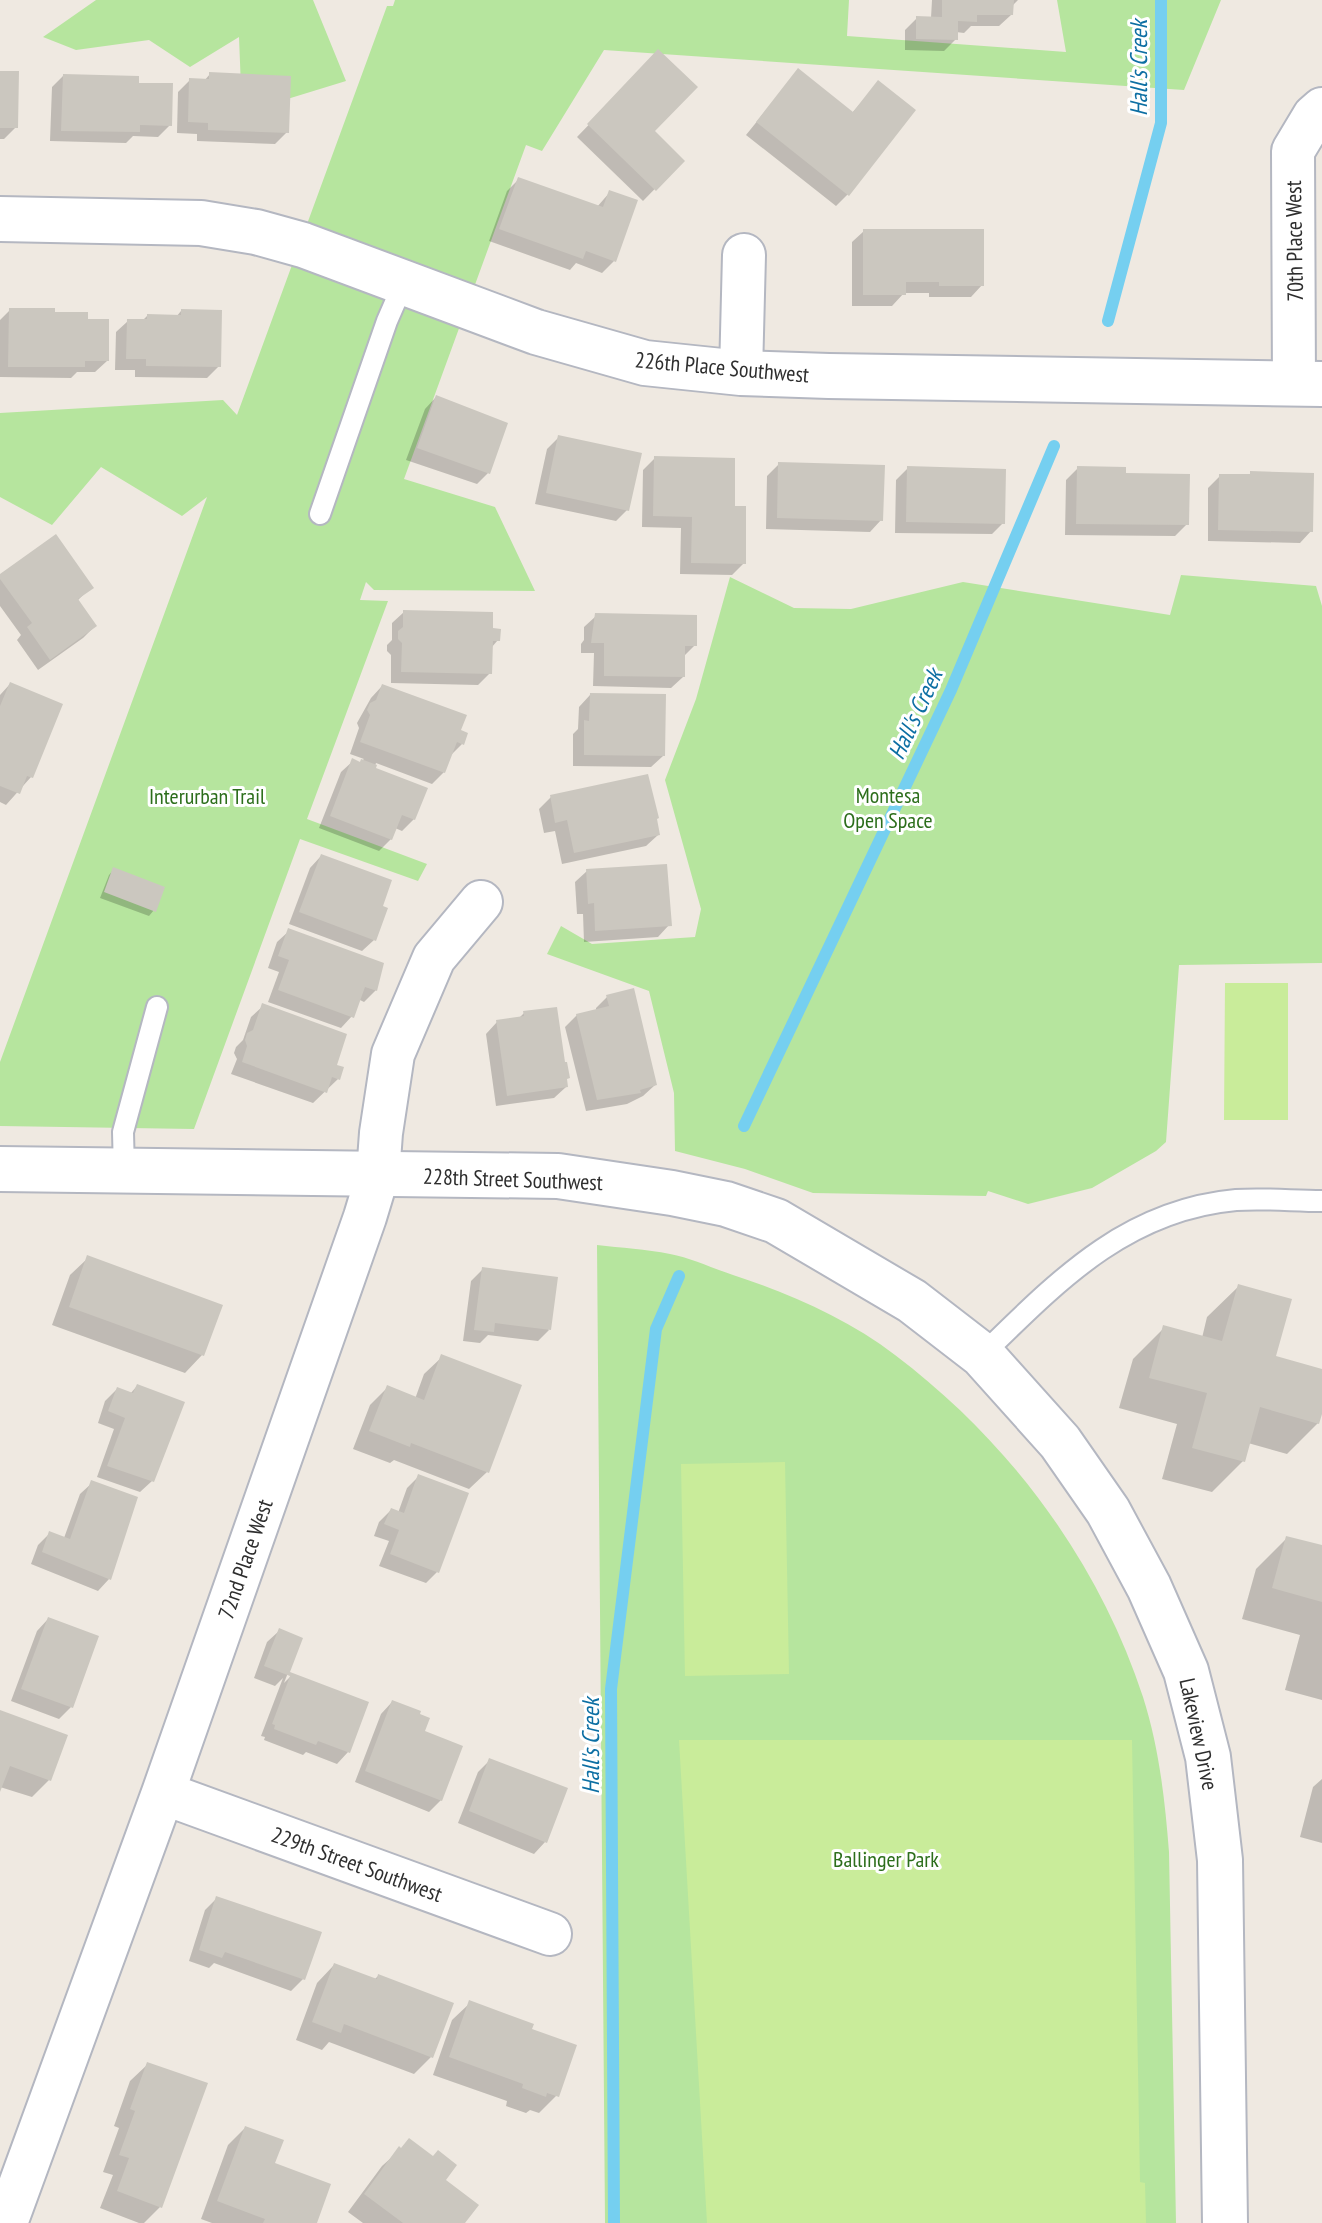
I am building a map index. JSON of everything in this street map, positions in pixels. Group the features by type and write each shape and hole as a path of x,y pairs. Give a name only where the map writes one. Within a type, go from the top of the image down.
{"street":[{"name":"70th Place West","path":"1308,384 1293,151 1314,116 1322,109"},
{"name":"226th Place Southwest","path":"0,219 201,223 256,232 303,245 536,332 645,363 741,373 1308,384"},
{"path":"741,373 744,255"},
{"name":"72nd Place West","path":"6,2223 163,1793 378,1174 393,1054 434,958 481,902"},
{"name":"228th Street Southwest","path":"0,1169 558,1176 617,1183 726,1204 776,1221 912,1301 982,1355"},
{"name":"Lakeview Drive","path":"982,1355 1060,1442 1108,1511 1149,1587 1186,1671 1208,1757 1220,1860 1225,2223"},
{"name":"229th Street Southwest","path":"163,1793 550,1934"}],"lane":[{"path":"320,514 387,321 404,282"},
{"path":"124,1172 123,1132 157,1007"},
{"path":"982,1355 1068,1272 1139,1226 1181,1210 1237,1200 1322,1201"}],"green space":[{"path":"96,0 313,0 346,81 242,113 239,37 190,67 149,40 76,50 43,37"},
{"name":"Interurban Trail","path":"395,0 849,0 847,36 1066,52 1057,0 1221,0 1184,90 604,50 542,151 526,145 404,479 495,507 535,591 374,590 366,582 360,600 388,601 307,819 427,864 418,881 300,839 194,1129 0,1126 0,1062 207,497 182,516 101,467 52,525 0,497 0,413 223,400 237,415 387,6 393,6"},
{"name":"Montesa Open Space","path":"1181,575 1316,586 1322,606 1322,963 1179,965 1166,1142 1092,1188 1028,1204 988,1191 986,1196 813,1193 745,1169 675,1151 674,1093 649,991 547,954 561,926 592,944 695,937 701,909 665,780 696,699 730,577 794,608 851,609 963,582 1170,615"},
{"path":"1225,983 1288,983 1288,1120 1224,1120"},
{"name":"Ballinger Park","path":"597,1245 661,1252 694,1261 796,1299 877,1342 937,1389 976,1425 1045,1507 1075,1551 1124,1646 1143,1697 1153,1735 1166,1813 1176,2223 605,2223"},
{"path":"785,1462 789,1674 685,1676 681,1464"},
{"path":"679,1740 1132,1740 1140,2182 1145,2183 1146,2223 707,2223"}],"building":[{"path":"942,0 1014,0 1013,15 977,15 977,22 958,21 958,40 916,39 916,16 942,17"},
{"path":"658,49 698,87 655,131 685,161 656,191 587,124"},
{"path":"798,68 853,112 878,80 916,110 849,196 756,122"},
{"path":"0,71 19,71 18,128 0,128"},
{"path":"209,72 291,76 289,133 208,130 208,123 188,122 189,78 209,79"},
{"path":"63,74 139,76 139,83 173,83 172,126 140,125 140,132 61,131"},
{"path":"518,177 603,207 609,190 638,200 616,262 586,251 583,259 499,229"},
{"path":"863,229 984,229 984,286 906,282 906,295 863,295"},
{"path":"9,308 55,308 55,312 88,312 88,319 109,319 109,361 85,361 85,367 8,367"},
{"path":"181,309 222,310 221,367 146,366 146,359 126,359 127,319 147,319 147,314 181,315"},
{"path":"436,395 508,423 490,474 417,448"},
{"path":"558,435 642,453 629,511 546,493"},
{"path":"654,456 735,458 735,506 746,506 746,564 691,563 692,517 653,516"},
{"path":"778,462 885,465 883,521 777,518"},
{"path":"907,466 1006,469 1005,524 906,522"},
{"path":"1077,466 1126,467 1126,473 1190,474 1189,525 1076,524"},
{"path":"1250,471 1314,473 1313,532 1218,530 1219,474 1250,474"},
{"path":"56,534 94,588 78,599 97,626 50,660 27,627 32,623 0,579 0,574"},
{"path":"403,610 493,612 493,628 501,629 500,641 493,641 492,674 401,672 402,643 398,639 398,631 403,627"},
{"path":"595,613 697,615 697,646 685,646 685,677 604,676 604,643 591,643"},
{"path":"10,682 63,704 33,778 27,776 20,794 0,786 0,706"},
{"path":"382,684 467,715 461,730 468,733 464,745 457,742 445,773 360,742 370,715 367,710 370,703 376,700"},
{"path":"590,693 666,694 665,756 584,755 584,720 589,721"},
{"path":"352,758 377,765 376,768 428,788 415,820 402,815 392,840 330,816"},
{"path":"648,774 660,835 574,853 567,820 555,823 550,795"},
{"path":"321,854 392,880 383,906 388,908 376,941 299,912"},
{"path":"667,864 672,926 595,931 594,903 588,904 586,869"},
{"path":"113,867 165,887 156,912 104,892"},
{"path":"288,928 384,963 377,991 365,987 354,1018 278,990 289,960 278,956"},
{"path":"634,988 657,1085 640,1090 641,1093 597,1100 576,1014 609,1006 606,995"},
{"path":"262,1003 347,1034 337,1065 344,1067 340,1080 332,1077 327,1093 242,1062 247,1033 253,1030"},
{"path":"557,1007 570,1078 567,1079 568,1087 507,1096 496,1020 524,1016 523,1011"},
{"path":"87,1255 223,1305 204,1356 69,1307"},
{"path":"482,1267 558,1277 551,1330 495,1323 494,1332 474,1330"},
{"path":"1238,1284 1292,1299 1276,1356 1322,1369 1322,1414 1319,1424 1260,1407 1245,1462 1192,1448 1207,1393 1149,1378 1163,1325 1222,1341"},
{"path":"441,1354 522,1385 489,1473 411,1443 410,1447 369,1431 387,1385 424,1400"},
{"path":"137,1384 185,1402 154,1482 107,1466 125,1418 108,1411 117,1387 133,1393"},
{"path":"418,1474 469,1493 439,1573 390,1554 399,1530 384,1524 391,1508 404,1513"},
{"path":"91,1480 138,1497 111,1580 42,1552 49,1531 70,1539"},
{"path":"1286,1536 1322,1545 1322,1602 1272,1588"},
{"path":"48,1617 99,1636 73,1708 21,1689"},
{"path":"279,1628 303,1638 290,1672 369,1702 350,1753 318,1741 316,1745 274,1729 275,1725 272,1724 290,1676 264,1666"},
{"path":"392,1700 421,1711 420,1714 430,1718 425,1731 463,1746 442,1801 365,1771"},
{"path":"0,1710 68,1735 51,1781 10,1766 0,1792"},
{"path":"489,1758 568,1788 547,1843 469,1811"},
{"path":"216,1896 322,1932 305,1980 225,1952 222,1958 199,1950"},
{"path":"334,1963 377,1979 378,1974 454,2003 433,2058 344,2024 341,2033 312,2022"},
{"path":"469,2000 534,2024 532,2029 577,2045 559,2097 547,2093 546,2097 522,2088 523,2084 449,2057"},
{"path":"147,2062 208,2083 162,2208 117,2191 129,2158 119,2155 135,2111 130,2109"},
{"path":"245,2126 284,2140 275,2163 331,2184 317,2223 263,2223 265,2219 217,2201"},
{"path":"409,2138 433,2156 438,2150 457,2165 446,2180 479,2205 465,2223 403,2223 364,2194 399,2146 401,2148"}],"waterway":[{"name":"Hall's Creek","path":"1108,321 1161,123 1161,0"},
{"name":"Hall's Creek","path":"744,1126 951,690 1054,446"},
{"name":"Hall's Creek","path":"614,2223 611,1689 656,1329 679,1276"}]}
